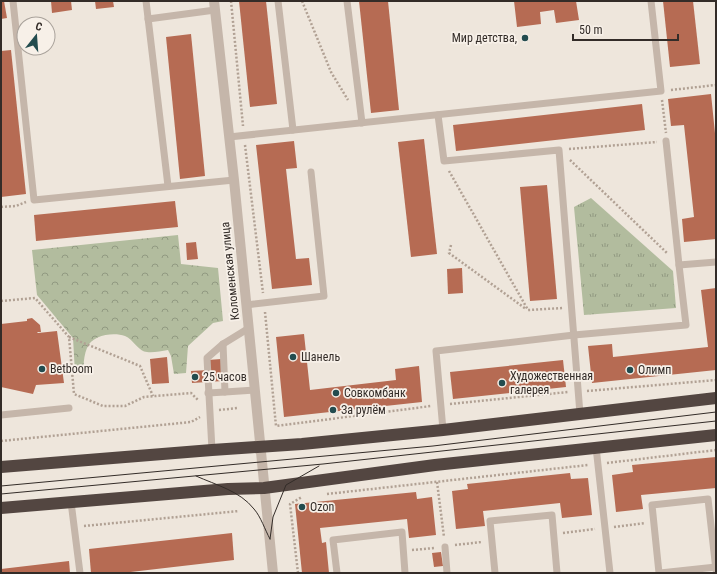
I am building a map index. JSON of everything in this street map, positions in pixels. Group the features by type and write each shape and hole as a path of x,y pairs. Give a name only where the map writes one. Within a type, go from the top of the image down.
{"highway":[{"path":"1,467 302,444 443,430 716,398"},
{"path":"1,508 228,489 264,488 435,465 716,435"}],"street":[{"name":"Коломенская улица","path":"215,5 261,446 270,539 271,573"}],"lane":[{"path":"13,1 34,200 234,180"},
{"path":"146,1 168,186"},
{"path":"278,1 293,130"},
{"path":"347,1 362,123"},
{"path":"229,137 661,91 651,1"},
{"path":"148,19 215,5"},
{"path":"438,115 444,161 559,150 580,414"},
{"path":"443,430 436,350 686,325 666,141"},
{"path":"246,305 324,296 311,172"},
{"path":"679,265 716,262"},
{"path":"212,450 207,358 223,344 249,328"},
{"path":"223,344 225,392"},
{"path":"208,393 255,390"},
{"path":"1,415 69,408"},
{"path":"596,447 610,573"},
{"path":"708,499 716,568 659,573 652,505 708,499"},
{"path":"71,502 80,573"},
{"path":"495,573 490,521 552,515 557,573"},
{"path":"337,573 333,540 402,532 405,573"},
{"path":"445,547 447,573"}],"path":[{"path":"232,1 244,135 264,303 276,426 441,405 578,391 716,380"},
{"path":"302,1 331,72 350,104"},
{"path":"559,150 666,141 661,91 716,85"},
{"path":"559,150 679,265"},
{"path":"444,161 528,310"},
{"path":"1,207 16,206 34,200"},
{"path":"451,245 449,253 528,310 571,307"},
{"path":"1,301 35,298 69,337 140,366 153,396"},
{"path":"69,337 74,394 103,406 125,406 144,397 191,393 210,410"},
{"path":"1,441 191,422 210,410 238,408"},
{"path":"321,495 716,450"},
{"path":"437,482 445,547"},
{"path":"298,573 290,504 301,497 306,496"},
{"path":"74,527 240,511"},
{"path":"404,550 492,541"}],"green space":[{"path":"591,198 673,271 676,308 584,315 574,207"},
{"path":"178,235 181,264 218,268 223,321 213,323 188,346 186,373 174,374 171,356 168,350 152,352 144,351 125,336 115,334 98,337 93,340 87,348 84,357 84,373 75,373 73,338 37,295 32,250"}],"building":[{"path":"1,1 4,1 7,18 1,19"},
{"path":"51,1 71,1 72,10 52,13"},
{"path":"95,1 113,1 114,7 96,9"},
{"path":"239,1 266,1 277,104 250,107"},
{"path":"359,1 388,1 399,110 371,113"},
{"path":"514,1 576,1 579,20 556,23 554,10 540,12 541,24 517,27"},
{"path":"663,1 693,1 700,64 670,67"},
{"path":"191,34 205,176 180,179 166,37"},
{"path":"11,50 26,194 1,197 1,51"},
{"path":"711,94 716,143 716,239 684,242 682,219 694,217 684,125 671,126 668,99"},
{"path":"642,104 645,130 456,151 453,125"},
{"path":"424,139 437,254 411,257 398,142"},
{"path":"294,141 297,168 286,169 296,259 309,258 312,285 272,289 256,145"},
{"path":"547,185 557,299 530,301 520,187"},
{"path":"175,201 178,227 36,241 34,215"},
{"path":"196,242 198,259 187,260 186,243"},
{"path":"462,268 463,293 448,294 447,269"},
{"path":"716,288 716,370 592,383 588,346 612,344 613,357 708,347 701,290"},
{"path":"32,318 40,325 41,332 37,332 38,333 57,331 64,383 36,385 33,394 1,387 1,324 27,321 27,319"},
{"path":"304,334 310,390 396,380 395,369 419,366 422,402 284,417 276,337"},
{"path":"167,357 169,383 152,384 150,359"},
{"path":"221,359 223,381 192,383 191,371 209,370 208,360"},
{"path":"563,360 566,387 453,399 450,372"},
{"path":"716,457 716,488 641,495 643,509 616,512 612,475 633,472 632,465"},
{"path":"570,473 571,479 588,478 592,515 562,518 560,503 483,511 485,526 456,529 452,491 468,489 467,484"},
{"path":"416,492 417,499 432,497 436,535 409,538 407,519 320,528 322,543 326,542 329,573 302,573 295,504"},
{"path":"232,533 234,560 122,573 91,573 89,549"},
{"path":"441,552 443,566 434,567 432,553"},
{"path":"69,561 70,573 1,573 1,569"}],"tram line":[{"path":"1,486 433,446 716,412"},
{"path":"1,494 323,464 716,421"},
{"path":"270,539 273,517 286,485 319,466"},
{"path":"196,476 235,493 248,503 259,516 270,539"}],"place":[{"name":"Мир детства,","path":"525,38"},
{"name":"Шанель","path":"293,357"},
{"name":"Betboom","path":"42,369"},
{"name":"Олимп","path":"630,370"},
{"name":"25 часов","path":"195,377"},
{"name":"Художественная галерея","path":"502,383"},
{"name":"Совкомбанк","path":"336,393"},
{"name":"За рулём","path":"333,410"},
{"name":"Ozon","path":"302,507"}]}
